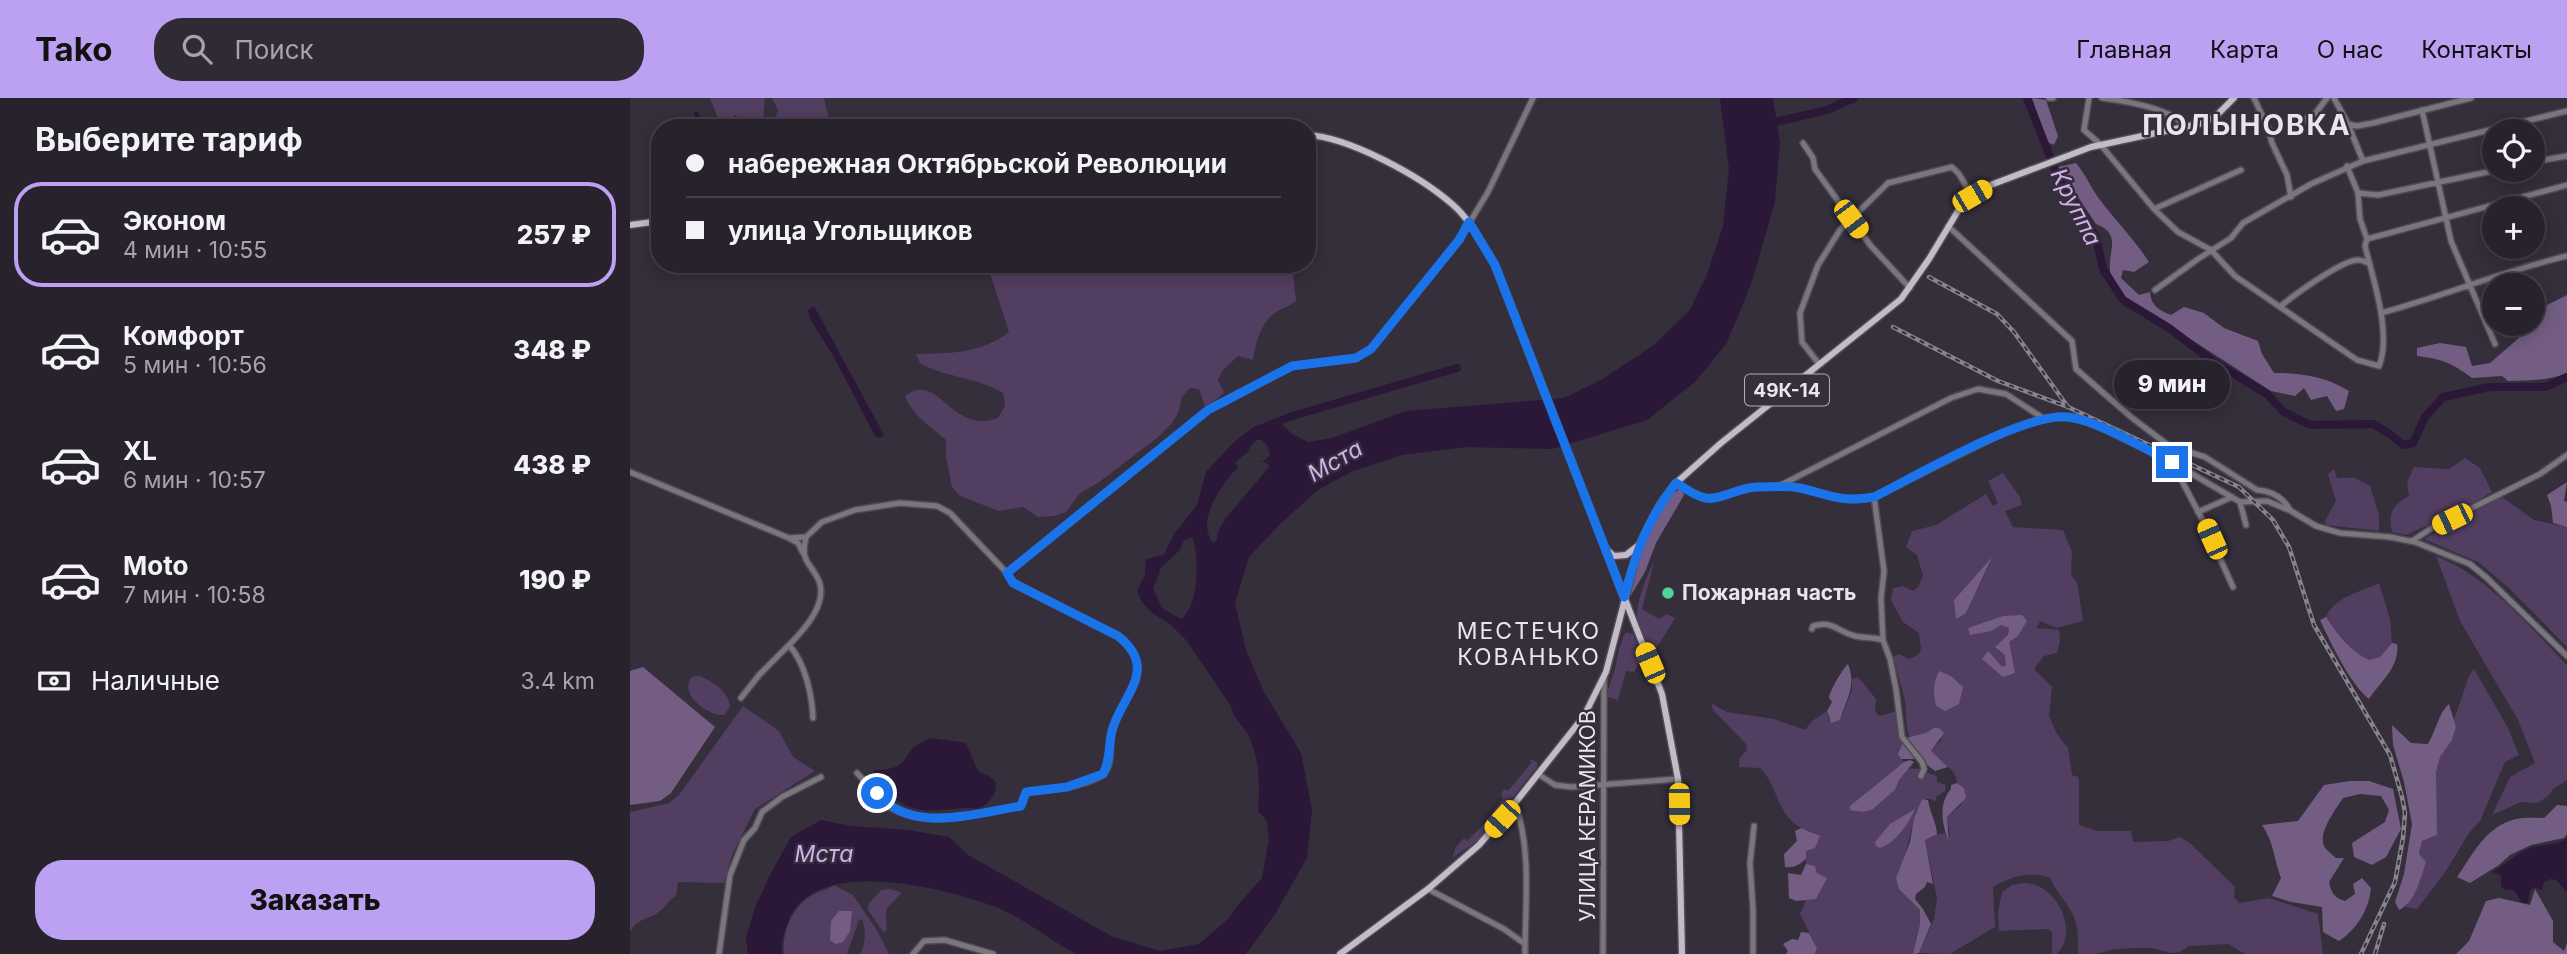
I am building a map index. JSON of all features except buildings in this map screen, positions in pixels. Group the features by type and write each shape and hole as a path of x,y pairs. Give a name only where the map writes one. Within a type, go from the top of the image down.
{"main road":[{"name":"49К-14","path":"1624,597 1639,545 1660,504 1676,483 1721,443 1881,317 1910,288 1961,206 1972,196 1988,186 2101,145 2203,123 2217,115 2234,98"},
{"path":"1316,137 1356,147 1407,173 1452,204 1469,222 1495,265 1539,384 1576,471 1662,694 1678,779 1682,954"},
{"path":"630,225 651,222"},
{"path":"1606,549 1614,556 1626,555 1639,545"},
{"path":"1340,954 1428,889 1479,845 1515,803 1584,716 1604,677 1624,597"}],"street":[{"path":"1007,573 1208,410 1292,366 1356,358 1371,349 1459,240 1489,192 1533,98"},
{"path":"2089,98 2084,130 2101,145 2154,209 2178,232 2211,250 2235,276 2357,360 2379,366 2383,356 2381,313 2364,246 2367,239 2360,219 2358,193 2347,166"},
{"path":"2102,98 2169,114 2181,120 2187,128"},
{"path":"2254,98 2287,175 2291,197"},
{"path":"2294,125 2315,114 2327,98"},
{"path":"2334,98 2363,161"},
{"path":"2348,124 2357,126 2471,98"},
{"path":"2422,110 2444,220 2459,265 2470,283 2495,344"},
{"path":"2155,290 2231,238 2243,223 2347,166 2567,111"},
{"path":"2162,133 2168,125 2169,114"},
{"path":"1803,143 1813,158 1815,169 1851,219 1871,246 1910,288"},
{"path":"2545,160 2567,156"},
{"path":"1819,364 1801,342 1800,313 1818,265 1840,230 1888,183 1921,173 1952,167 1972,196"},
{"path":"2154,209 2241,170"},
{"path":"2358,193 2378,195 2482,173"},
{"path":"2367,239 2567,185"},
{"path":"1948,226 2072,341 2076,369 2131,418 2168,445 2205,457 2257,490 2268,491 2285,501 2291,511"},
{"path":"2381,313 2441,296 2470,283 2567,256"},
{"path":"2281,306 2301,290 2342,266 2356,260 2369,263"},
{"path":"1778,486 1951,398 1978,389 2006,394 2043,418"},
{"path":"1676,483 1703,498 1715,499 1744,487 1778,486 1798,487 1841,500 1874,497 2007,431 2043,418 2068,417 2087,421 2172,462 2240,502 2266,501 2291,511 2316,526 2340,533 2412,541 2470,564 2567,656"},
{"path":"2412,541 2432,528 2540,474 2567,455"},
{"path":"2172,462 2233,587"},
{"path":"630,472 789,538 797,543 808,566 819,580 818,601 810,623 759,675 741,698"},
{"path":"1874,497 1884,571 1882,637 1890,659 1902,737 1922,762 1924,768 1921,776"},
{"path":"2198,512 2232,497"},
{"path":"2240,502 2246,525"},
{"path":"789,538 806,537 822,522 855,510 900,503 937,506 950,513 1007,573 1013,583 1118,636 1129,645 1136,660 1137,674 1130,697 1112,727 1109,764 1103,774 1067,787 1026,792 1021,806 931,819 914,817 890,807 857,773"},
{"path":"804,555 806,537"},
{"path":"1812,629 1812,626 1825,622 1854,636 1882,637"},
{"path":"789,645 795,651 807,684 813,718"},
{"name":"УЛИЦА КЕРАМИКОВ","path":"1603,954 1604,677"},
{"path":"1538,774 1555,785 1603,785 1678,779"},
{"path":"719,954 730,875 744,840 755,828 761,811 821,777"},
{"path":"1515,803 1522,822 1525,860 1525,954"},
{"path":"1753,954 1750,863 1754,826"},
{"path":"1428,889 1518,937 1525,944"},
{"path":"913,954 924,941 944,940 993,954"}],"shaded area":[{"path":"710,98 765,98 763,119 738,119 736,115 729,119 718,119"},
{"path":"772,98 824,98 829,119 774,119 778,110"},
{"path":"2032,98 2046,100 2058,136 2054,145 2047,142"},
{"path":"2076,163 2100,200 2149,262 2134,272 2123,270 2121,278 2139,295 2150,292 2156,307 2171,315 2184,307 2204,313 2224,328 2258,341 2262,354 2274,373 2313,376 2349,391 2344,409 2336,411 2327,396 2311,400 2304,388 2295,396 2271,391 2125,297 2113,281 2110,270 2110,234 2096,224 2058,167"},
{"path":"990,273 1293,273 1296,301 1266,321 1257,340 1253,360 1238,356 1223,370 1218,380 1224,392 1205,406 1199,389 1190,388 1182,397 1172,423 1157,438 1098,483 1080,493 1066,512 1054,516 1038,517 1023,507 999,511 960,496 952,487 946,457 946,440 917,415 905,396 917,390 927,391 968,418 982,421 998,418 1005,406 1003,393 930,368 920,363 916,354 976,348 1009,332"},
{"path":"2567,295 2567,373 2531,380 2508,381 2502,376 2472,378 2446,362 2417,356 2417,348 2440,343 2466,347 2472,366 2490,363 2521,336 2545,336 2545,306"},
{"path":"2465,458 2480,468 2492,492 2463,509 2406,535 2392,532 2391,514 2399,503 2409,496 2407,482 2414,467 2449,469"},
{"path":"2334,469 2337,478 2355,478 2370,486 2379,515 2379,531 2326,525 2325,521 2336,501 2328,474"},
{"path":"2003,473 2020,497 2022,505 2005,511 2013,527 2063,530 2072,552 2071,575 2077,582 2083,621 2057,628 2040,621 2037,628 2059,630 2060,640 2057,653 2044,656 2034,669 2052,687 2049,716 2057,734 2068,748 2072,775 2078,777 2079,825 2097,831 2131,831 2133,842 2168,841 2180,837 2190,843 2235,887 2234,897 2239,903 2269,898 2318,914 2323,954 2245,954 2228,944 2189,946 2180,952 2171,953 2152,948 2132,948 2078,954 2077,928 2072,913 2050,878 2035,875 2006,880 1993,887 1995,927 1950,954 1919,953 1934,919 1937,898 1925,840 1945,833 1948,840 1950,836 1947,817 1961,805 1964,788 1957,783 1951,769 1931,751 1942,739 1926,733 1910,737 1905,700 1893,657 1899,654 1909,659 1918,655 1921,649 1919,633 1903,622 1891,600 1893,588 1903,586 1913,591 1923,576 1917,555 1906,547 1912,531 1936,525 1986,494 1993,506 1998,503 1988,481","holes":["1990,559 1982,579 1966,613 1954,600"]},
{"path":"2567,482 2564,501 2567,502 2567,527 2553,523 2547,495"},
{"path":"1681,488 1684,495 1656,543 1645,572 1631,595 1629,592 1646,535 1660,508"},
{"path":"2502,497 2534,520 2567,527 2567,647 2509,588 2478,562 2424,539"},
{"path":"2436,556 2473,576 2490,589 2567,665 2567,780 2538,803 2521,802 2492,815 2510,777 2535,763 2518,720 2460,621"},
{"path":"1992,557 1966,613 1956,619 1954,600"},
{"path":"1654,562 1642,609 1659,619 1667,614 1675,618 1653,654 1637,617 1642,589"},
{"path":"2379,583 2390,619 2392,643 2380,657 2369,660 2350,646 2326,617 2342,600"},
{"path":"2022,615 2027,621 2018,636 2009,642 2015,673 2003,677 1982,659 1988,651 2002,667 2006,665 2005,655 1995,647 2008,635 2009,628 2001,625 1991,631 1970,635 1968,628 2003,616"},
{"path":"2326,617 2350,646 2369,660 2380,657 2392,643 2397,644 2393,667 2369,699 2355,684 2335,651 2320,620"},
{"path":"1626,632 1633,634 1642,658 1634,672 1626,671 1618,700 1607,697"},
{"path":"1848,664 1850,692 1840,720 1831,723 1827,711 1832,702 1829,698"},
{"path":"643,667 715,727 671,793 660,801 630,805 630,671"},
{"path":"2474,669 2508,728 2519,755 2505,762 2480,821 2469,833 2446,871 2417,909 2406,907 2421,880 2419,854 2422,841 2437,835 2437,770 2441,756 2455,731 2454,720"},
{"path":"1939,671 1951,676 1963,687 1959,704 1945,711 1936,706 1935,701 1935,684"},
{"path":"699,676 724,692 730,707 724,715 711,712 692,697 688,684 692,677"},
{"path":"1858,677 1876,699 1875,711 1879,716 1898,711 1905,738 1901,759 1904,762 1854,803 1873,809 1895,790 1908,769 1937,776 1937,782 1946,785 1945,791 1937,796 1935,802 1932,799 1923,799 1903,866 1899,889 1920,910 1920,924 1913,954 1815,954 1817,948 1800,914 1806,900 1816,899 1826,878 1817,873 1815,866 1806,864 1806,851 1814,833 1800,827 1786,814 1760,768 1739,767 1739,759 1747,750 1746,744 1713,710 1711,703 1727,712 1774,719 1805,730 1812,721 1827,711 1829,721 1840,720 1852,690 1852,679"},
{"path":"2449,704 2456,727 2452,740 2440,757 2436,773 2437,835 2422,841 2419,854 2426,862 2422,875 2413,896 2405,907 2399,910 2395,902 2404,874 2412,824 2393,745 2392,725 2411,743 2428,744 2442,712"},
{"path":"743,706 779,731 793,757 815,771 755,809 732,855 724,883 678,882 676,896 659,912 636,924 630,932 630,812 669,803 679,795"},
{"path":"1939,728 1944,733 1931,751 1948,767 1935,771 1919,759 1901,759 1898,754 1905,738 1926,733"},
{"path":"1529,759 1537,762 1537,767 1479,840 1452,858 1456,847 1464,838 1467,841 1482,826 1503,798 1501,795 1504,789 1508,791 1532,762"},
{"path":"1910,760 1914,762 1899,780 1895,790 1873,809 1863,812 1850,810 1850,806"},
{"path":"2369,781 2393,789 2401,829 2386,857 2372,865 2354,857 2352,843 2385,822 2389,810 2381,796 2360,794 2343,798 2329,821 2323,834 2324,846 2336,858 2344,858 2329,882 2334,894 2345,901 2355,894 2353,884 2362,878 2371,888 2368,904 2361,918 2339,941 2323,932 2322,907 2272,896 2281,878 2262,825 2298,821 2324,785"},
{"path":"1957,783 1964,788 1966,798 1947,817 1949,842 1943,822 1943,808 1951,785"},
{"path":"1922,799 1928,800 1937,834 1925,840 1933,884 1927,882 1915,899 1931,924 1919,953 1913,954 1920,924 1920,910 1899,889 1896,878"},
{"path":"2557,805 2567,806 2567,834 2564,838 2531,845 2510,855 2470,883 2457,877 2481,842 2496,828 2516,819 2544,818"},
{"path":"1915,809 1896,837 1880,848 1876,846 1875,842 1890,824"},
{"path":"1801,828 1820,836 1815,848 1806,851 1806,859 1796,866 1785,867 1784,854 1797,841 1795,831"},
{"path":"1806,864 1815,866 1817,873 1827,878 1816,899 1796,901 1789,898 1788,873 1801,875"},
{"path":"834,885 853,895 889,954 860,954 865,937 862,919 859,920 847,954 784,954 786,931 797,909 811,896"},
{"path":"2012,885 2036,885 2046,891 2055,899 2061,910 2066,933 2057,954 2052,954 2052,932 2048,929 1999,931 1998,912 2002,892"},
{"path":"891,889 902,893 887,909 887,930 883,932 868,910 868,905 881,890"},
{"path":"2535,889 2553,921 2553,942 2564,951 2567,943 2567,954 2456,954 2469,941 2486,901 2499,898 2530,905"},
{"path":"839,911 852,911 850,931 843,942 835,944 830,940 831,921"},
{"path":"1801,932 1809,933 1817,948 1815,954 1786,954 1788,951 1783,944 1792,939 1798,940"}],"water":[{"name":"Мста","path":"1720,98 1773,98 1780,143 1775,201 1753,278 1726,344 1696,381 1647,420 1552,449 1466,447 1402,455 1353,471 1319,489 1249,557 1235,603 1246,650 1264,692 1301,753 1312,810 1307,858 1274,916 1246,954 1076,954 1015,916 993,906 942,891 877,881 847,883 819,890 799,904 786,928 782,954 748,954 746,938 756,905 771,873 791,837 821,820 949,837 968,855 1113,937 1160,951 1199,944 1228,919 1262,878 1269,838 1267,821 1258,811 1258,772 1248,735 1186,640 1142,602 1137,591 1145,575 1146,559 1164,555 1174,534 1197,505 1206,472 1235,441 1254,427 1294,411 1302,416 1282,424 1292,434 1308,442 1332,438 1406,411 1564,398 1601,380 1654,345 1690,310 1707,274 1723,226 1729,169","holes":["1256,440 1262,440 1270,455 1257,462 1263,461 1270,466 1225,519 1213,543 1207,524 1213,503 1218,492 1238,467 1235,462 1250,450","1192,537 1195,545 1196,580 1191,604 1181,619 1162,608 1153,589 1159,569 1179,551 1184,540"]},
{"path":"814,306 884,435 880,438 875,436 834,357 810,319 808,310"},
{"path":"932,738 966,743 978,771 995,782 995,790 987,804 977,808 923,810 905,805 884,790 875,777 874,770 896,767 914,748"},
{"path":"2567,838 2567,892 2556,880 2550,879 2544,882 2542,890 2534,887 2530,891 2528,903 2522,903 2514,890 2506,890 2501,886 2501,875 2492,872 2528,849 2555,844"}],"waterway":[{"name":"Круппа","path":"1767,124 1827,110 1854,98"},
{"name":"Круппа","path":"2027,98 2059,180 2096,237 2103,269 2123,300 2169,328 2214,362 2267,394 2284,412 2310,425 2373,424 2403,445 2413,443 2425,417 2443,397 2490,387 2545,387 2567,377"},
{"path":"696,114 699,119"},
{"path":"1289,417 1457,368"}],"railway":[{"path":"1929,277 1997,314 2014,332 2068,407"},
{"path":"1893,327 1998,381 2068,407 2239,487 2273,520 2289,547 2314,625 2390,755 2402,797 2405,813 2403,838 2395,882 2361,954"},
{"path":"2375,954 2384,924"}],"place":[{"name":"Пожарная часть","path":"1668,593"}],"district":[{"name":"ПОЛЫНОВКА","path":"2247,125"},
{"name":"МЕСТЕЧКО КОВАНЬКО","path":"1529,644"}],"route":[{"path":"877,793 890,807 914,817 931,819 1021,806 1026,792 1067,787 1103,774 1109,764 1112,727 1130,697 1137,674 1136,660 1129,645 1118,636 1013,583 1007,573 1208,410 1292,366 1339,362 1356,358 1371,349 1459,240 1469,222 1495,265 1624,597 1644,532 1676,483 1703,498 1715,499 1744,487 1778,486 1798,487 1841,500 1857,500 1874,497 2007,431 2053,417 2087,421 2172,462"}]}
